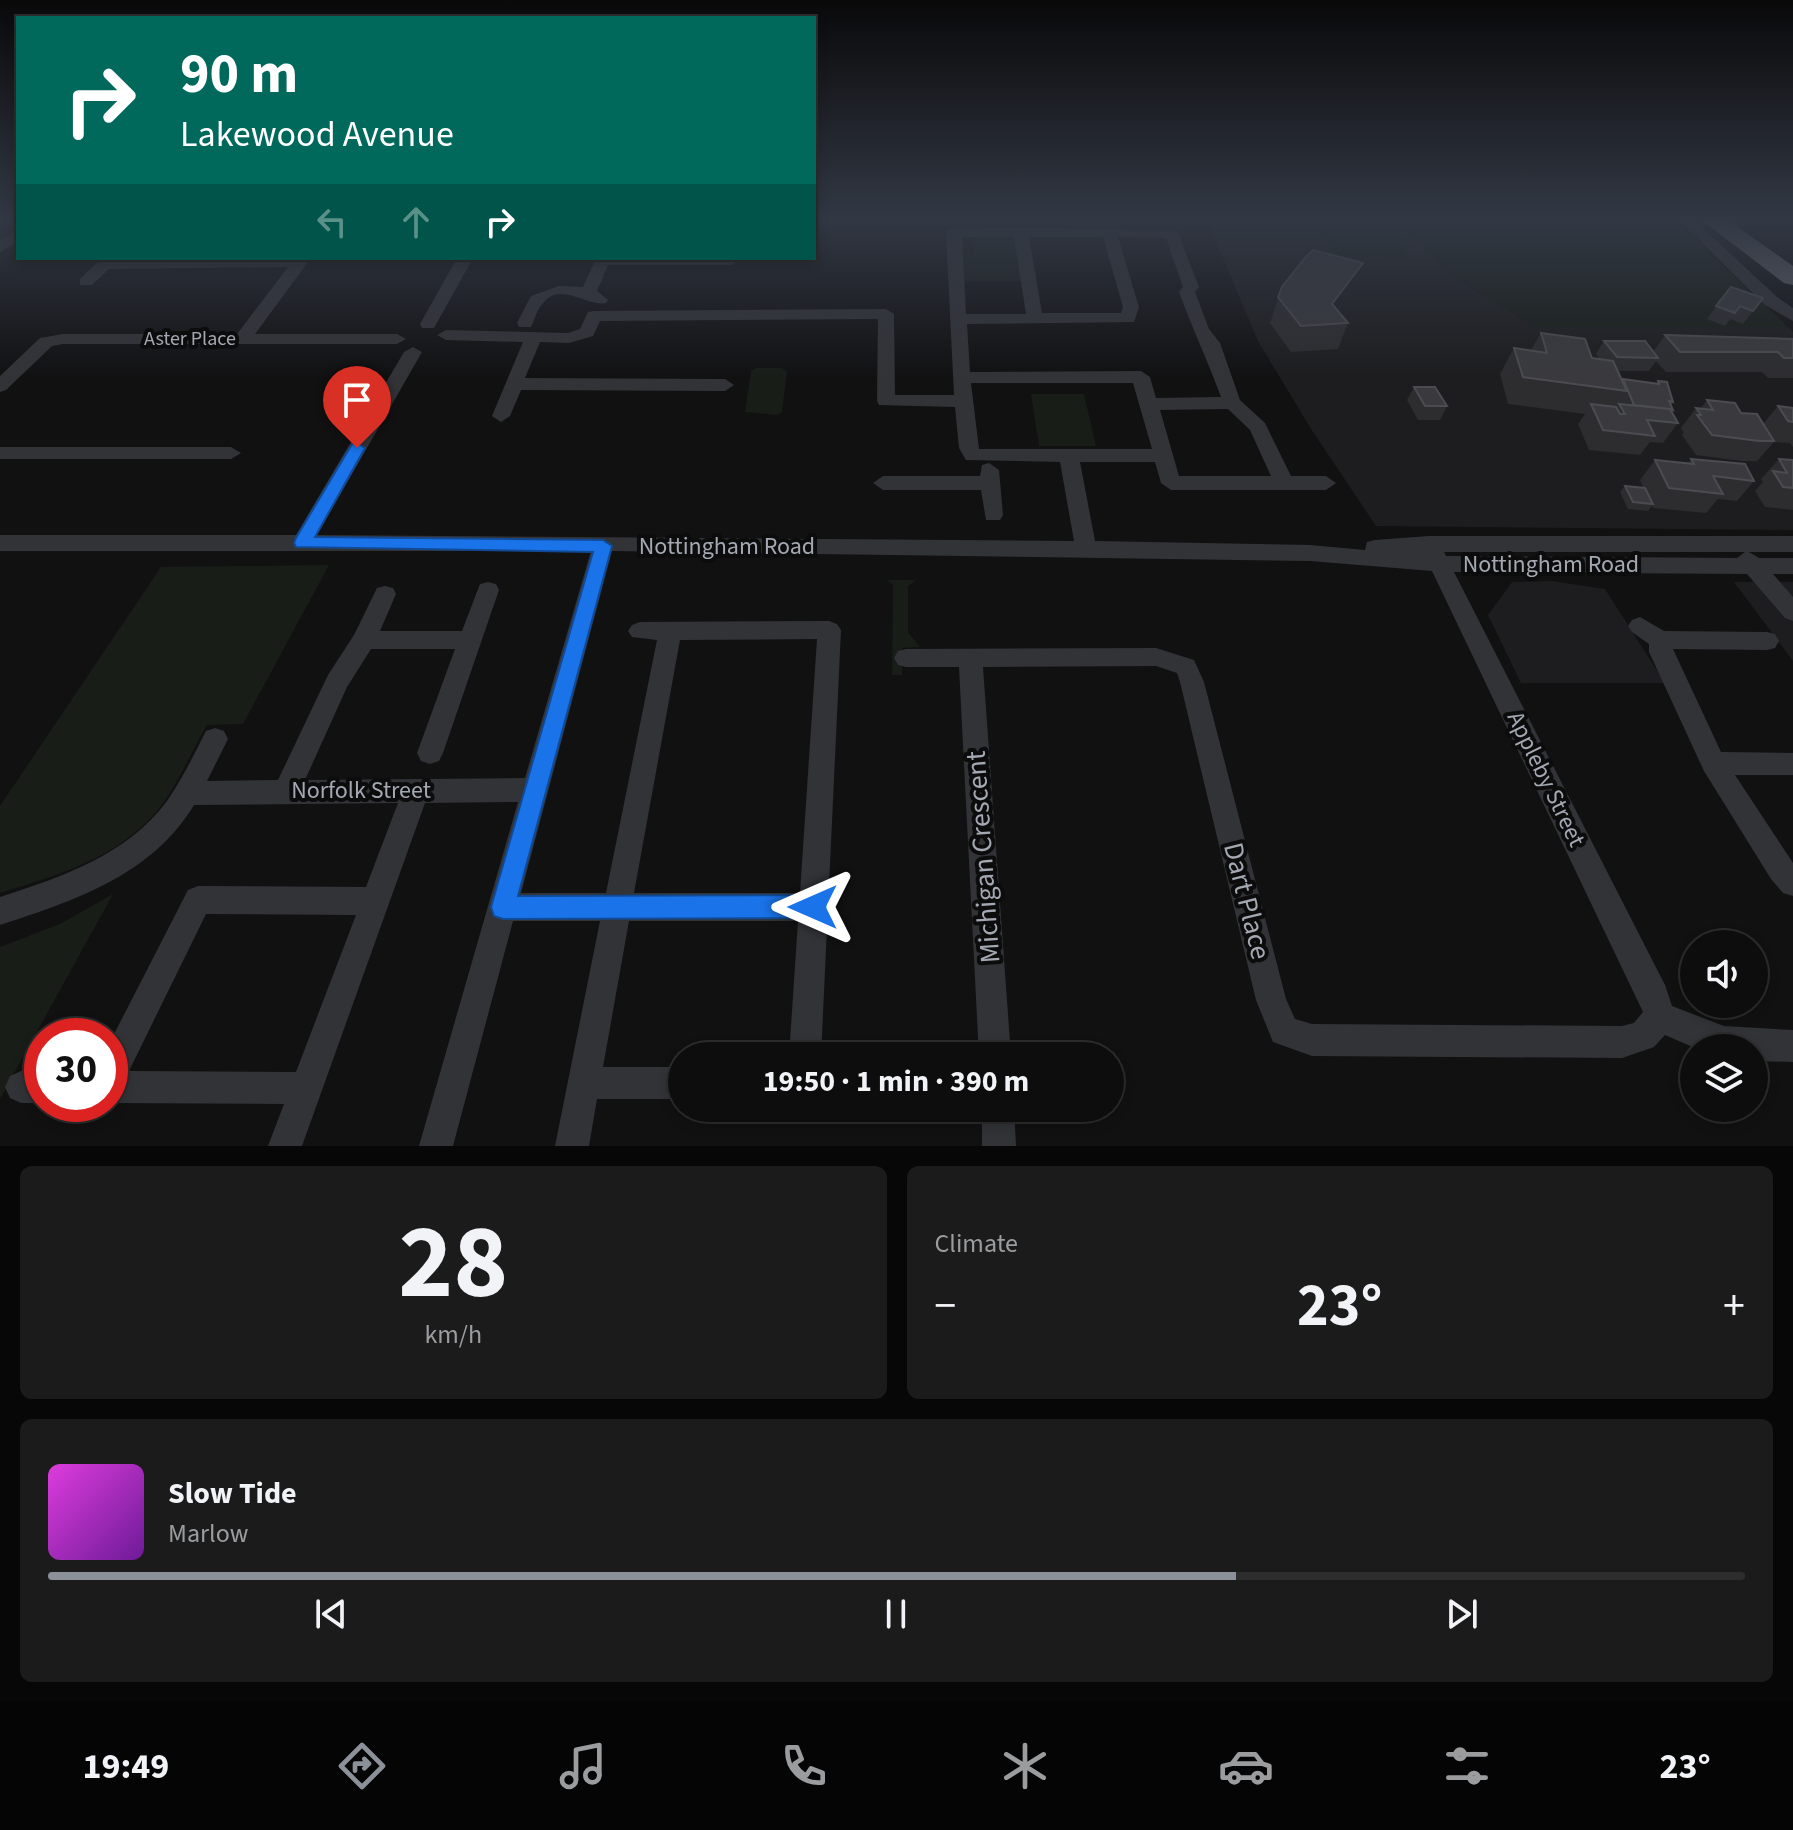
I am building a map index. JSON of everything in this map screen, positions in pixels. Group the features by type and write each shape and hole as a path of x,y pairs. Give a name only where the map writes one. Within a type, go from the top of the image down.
{"street":[{"path":"86,282 97,271"},
{"path":"242,339 293,271"},
{"path":"428,324 457,271"},
{"path":"589,292 597,271"},
{"path":"956,271 963,401 969,448 973,455 1163,456"},
{"path":"1027,271 1035,319"},
{"path":"958,319 1128,318 1131,307 1120,271"},
{"path":"1186,271 1191,287 1187,292 1201,329 1211,343 1232,403"},
{"path":"1740,271 1771,301 1793,316"},
{"path":"446,335 444,328 428,324 409,328 396,343 401,349 413,352 438,345 446,335 529,331 569,338 587,332 600,300 589,292 543,295 536,300 529,331 514,384 501,416"},
{"path":"594,316 886,314 886,401 963,401"},
{"name":"Aster Place","path":"0,386 46,342 63,339 397,339"},
{"path":"302,543 413,352"},
{"path":"961,378 1141,377 1171,483 1326,483"},
{"path":"514,384 725,385"},
{"path":"1149,404 1232,403 1245,410 1258,427 1284,483"},
{"path":"0,453 231,453"},
{"path":"988,456 993,515"},
{"path":"1069,456 1086,549"},
{"path":"883,483 990,483"},
{"name":"Nottingham Road","path":"0,543 1086,549 1434,554 1793,566"},
{"path":"1734,544 1793,612"},
{"name":"Nottingham Road","path":"1434,554 1793,544"},
{"path":"436,1146 603,546"},
{"name":"Appleby Street","path":"1434,554 1654,996 1660,1016"},
{"path":"430,753 488,590"},
{"path":"287,790 337,682 364,640 385,594"},
{"path":"640,631 829,630 806,1042"},
{"path":"572,1146 670,631"},
{"path":"1767,641 1650,633 1713,763 1781,870 1793,883"},
{"path":"364,640 470,640"},
{"name":"Dart Place","path":"906,658 1156,657 1186,667 1271,1000 1284,1031 1312,1040 1622,1042 1643,1036 1660,1016"},
{"name":"Michigan Crescent","path":"970,658 994,1042"},
{"path":"0,911 92,876 140,849 168,820 187,793 215,739"},
{"path":"1713,763 1793,764"},
{"path":"285,1146 416,790"},
{"name":"Norfolk Street","path":"187,793 536,790"},
{"path":"128,1039 198,900 375,901"},
{"path":"503,907 813,907"},
{"path":"1660,1016 1708,1040 1740,1047 1793,1046"},
{"path":"584,1083 668,1083"},
{"path":"128,1087 306,1088"},
{"path":"998,1122 999,1146"}],"shaded area":[{"path":"963,271 1021,271 1022,281 963,281"},
{"path":"1229,271 1450,271 1537,327 1788,327 1793,332 1793,530 1376,526 1311,429 1258,341"},
{"path":"1449,271 1729,271 1788,327 1537,327"},
{"path":"756,368 782,368 787,371 782,412 777,415 745,412 751,371"},
{"path":"1031,394 1084,394 1096,446 1039,446"},
{"path":"329,565 243,724 207,725 171,791 141,828 85,863 0,893 0,806 161,567"},
{"path":"887,580 916,580 908,586 908,632 920,647 902,648 902,675 892,675 893,585"},
{"path":"1552,581 1605,589 1665,683 1521,683 1488,615 1512,582"},
{"path":"1734,582 1793,582 1793,661"},
{"path":"113,894 45,1018 24,1018 24,1055 0,1099 0,947 60,924"}],"building":[{"path":"1294,271 1357,271 1332,304 1348,323 1301,326 1278,297"},
{"path":"1731,287 1763,298 1753,311 1740,306 1735,313 1716,306"},
{"path":"1541,333 1585,339 1592,358 1613,361 1627,391 1523,377 1514,348 1547,353"},
{"path":"1665,335 1793,339 1793,358 1784,358 1778,352 1680,352"},
{"path":"1604,341 1645,341 1658,358 1617,357"},
{"path":"1623,379 1659,384 1658,381 1667,382 1673,410 1634,405"},
{"path":"1414,387 1435,387 1447,406 1425,406"},
{"path":"1707,400 1735,403 1741,413 1757,414 1774,441 1712,435 1697,415 1701,415 1696,408 1713,410"},
{"path":"1591,404 1616,407 1620,414 1625,414 1619,404 1670,409 1678,423 1647,420 1655,436 1603,430"},
{"path":"1778,406 1793,408 1793,422 1788,421"},
{"path":"1691,459 1745,464 1754,481 1713,476 1723,494 1669,488 1655,460 1694,464"},
{"path":"1779,459 1793,460 1793,488 1783,487 1773,471 1787,473"},
{"path":"1625,486 1645,488 1653,504 1633,502"}],"route":[{"path":"357,448 302,543 473,542 603,546 503,907 813,907"}]}
